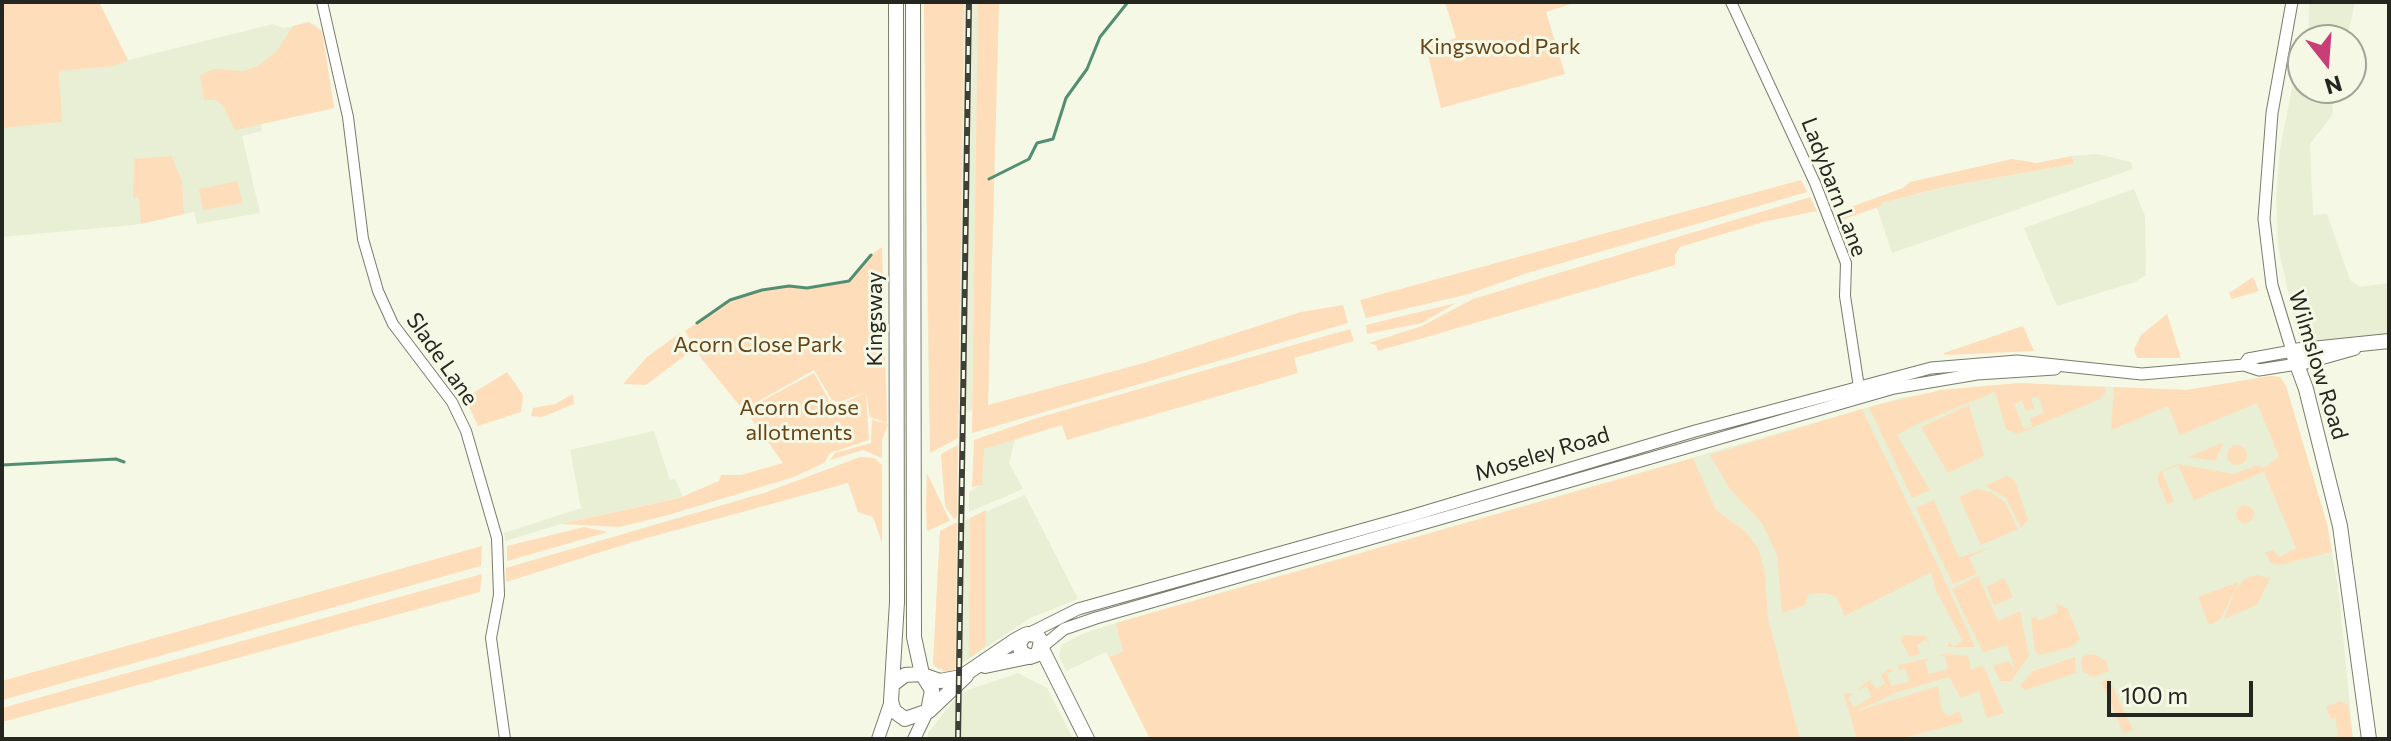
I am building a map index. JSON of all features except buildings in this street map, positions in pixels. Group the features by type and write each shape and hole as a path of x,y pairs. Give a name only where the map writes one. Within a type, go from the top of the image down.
{"highway":[{"name":"Kingsway","path":"893,684 897,602 896,2"},
{"name":"Kingsway","path":"913,2 914,637 923,675"},
{"path":"2295,358 2389,341"},
{"name":"Wilmslow Road","path":"2295,358 2340,526 2369,739"},
{"path":"1025,636 1019,649 1036,652 1061,686 1087,739"},
{"name":"Moseley Road","path":"928,711 975,670 1025,636"},
{"name":"Moseley Road","path":"923,675 948,681 1036,652"},
{"path":"905,675 923,675 932,690 928,711 905,719 894,711 891,701 893,684 905,675"}],"main road":[{"name":"Wilmslow Road","path":"2291,2 2272,113 2264,219 2272,285 2295,358"},
{"name":"Moseley Road","path":"1025,636 1078,609 1859,392 1977,374 2080,368 2164,374 2244,365 2248,359 2295,358"},
{"name":"Moseley Road","path":"1036,652 1059,632 1091,620 1859,392"},
{"path":"878,739 891,701"},
{"path":"914,739 928,711"}],"street":[{"name":"Slade Lane","path":"322,2 348,117 363,239 378,291 393,324 452,402 466,431 498,545 499,595 491,638 505,739"},
{"name":"Ladybarn Lane","path":"1731,2 1815,183 1846,263 1845,296 1859,392"}],"shaded area":[{"path":"2,2 99,2 128,60 273,24 283,28 314,24 322,31 334,108 261,124 262,131 242,136 260,213 197,224 194,212 134,225 2,237"},
{"path":"924,2 999,2 988,405 929,423"},
{"path":"2309,2 2355,2 2350,24 2308,24"},
{"path":"2289,104 2332,104 2333,114 2310,144 2313,215 2327,214 2350,280 2360,287 2389,283 2389,334 2322,342 2300,336 2278,246 2276,199 2280,149"},
{"path":"2098,154 2131,162 2133,169 1892,253 1877,208 1880,203 1944,187 2074,164 2072,156"},
{"path":"2134,189 2145,216 2146,275 2135,282 2057,306 2024,228"},
{"path":"2280,377 2286,386 2327,524 2339,594 2353,739 1168,739 1125,650 1109,657 1106,652 1066,671 1059,655 1062,645 1082,634 1116,623 1904,397 2018,383 2187,390"},
{"path":"654,431 670,480 675,479 683,497 561,524 505,541 504,533 581,508 570,450"},
{"path":"1015,439 1009,463 1023,489 969,512 969,492 982,484 983,449"},
{"path":"1025,495 1078,599 1030,618 951,671 942,671 933,665 940,531"},
{"path":"1018,673 1047,688 1073,739 928,739 928,733 954,700 968,690"}],"green space":[{"path":"2,2 99,2 128,60 113,66 59,71 62,122 2,128"},
{"path":"924,2 964,2 958,438 930,453"},
{"path":"978,2 999,2 988,405 1144,363 1301,312 1343,305 1348,323 972,433"},
{"name":"Kingswood Park","path":"1445,2 1577,2 1546,12 1565,74 1441,108 1426,47 1456,38"},
{"path":"309,22 322,31 334,108 235,130 223,105 216,100 204,100 200,75 213,69 244,71 258,66 277,51 293,26"},
{"path":"171,156 182,181 184,214 141,224 139,198 133,198 134,159"},
{"path":"2072,156 2074,164 1944,187 1881,203 1881,206 1839,221 1836,216 1837,212 1903,188 1910,182 2012,159 2037,163"},
{"path":"1801,180 1807,192 1527,273 1469,294 1366,318 1360,300"},
{"path":"238,181 242,203 203,210 199,189"},
{"path":"1810,197 1817,211 1763,222 1680,247 1675,255 1675,265 1378,351 1376,345 1369,343 1422,326 1473,299"},
{"name":"Acorn Close Park","path":"882,247 887,423 870,417 866,393 869,440 830,453 824,463 794,477 668,515 619,527 561,524 679,498 719,481 721,475 741,475 783,463 745,410 814,373 830,402 839,405 867,392 839,402 832,400 814,370 743,410 701,358 685,331 730,300 762,290 789,286 807,288 849,281"},
{"path":"2253,277 2259,291 2232,299 2229,293"},
{"path":"1456,303 1422,323 1367,334 1366,325"},
{"path":"2167,314 2181,358 2137,358 2134,350 2141,335"},
{"path":"2023,326 2034,351 1944,353"},
{"path":"1350,329 1354,341 1294,358 1298,373 1067,440 1062,425 984,449 982,485 972,487 974,440 1037,418"},
{"path":"680,333 692,350 646,385 623,384 647,357"},
{"path":"507,372 523,395 521,412 478,426 465,398"},
{"path":"2280,377 2286,386 2327,524 2332,552 2279,565 2271,563 2265,553 2273,550 2279,557 2296,548 2264,472 2194,500 2178,465 2162,472 2174,501 2167,504 2157,478 2161,471 2178,464 2234,474 2257,465 2264,468 2279,457 2257,403 2180,435 2168,406 2111,430 2114,387 2187,390"},
{"path":"2018,383 2105,387 2105,393 2100,399 2017,434 2006,429 1995,392 1917,424 1897,435 1930,490 1912,498 1869,407 1941,390","holes":["2038,396 2044,413 2030,418 2032,426 2024,429 2014,404 2022,401 2026,411 2034,409 2031,398"]},
{"path":"573,394 574,404 542,417 531,416 533,408 555,404"},
{"path":"1969,405 1984,456 1948,473 1921,427"},
{"path":"1862,409 1975,647 1953,647 1963,641 1936,590 1931,572 1845,616 1837,598 1827,593 1809,594 1805,605 1782,613 1777,555 1762,523 1730,489 1710,455"},
{"path":"872,420 888,424 882,440 882,458 863,450 830,460 835,453 871,443"},
{"path":"2224,442 2215,461 2188,457"},
{"path":"958,445 957,518 954,519 945,506 941,454"},
{"path":"2237,445 2244,448 2247,455 2244,462 2237,465 2230,462 2227,455 2230,448"},
{"path":"860,457 874,458 882,465 882,543 873,517 858,512 848,483 636,541 506,582 506,568 764,493"},
{"path":"1693,458 1716,510 1745,531 1759,550 1765,573 1768,619 1800,739 1150,739 1109,657 1123,651 1116,623"},
{"path":"927,473 950,521 927,531 926,506"},
{"path":"2007,476 2015,481 2028,520 2021,528 2006,498 1985,486"},
{"path":"1976,489 1991,492 2005,502 2018,529 1981,545 1959,497"},
{"path":"1934,500 1959,558 1994,546 1969,557 1977,574 1953,584 1916,508"},
{"path":"2245,505 2254,514 2245,523 2236,514"},
{"path":"986,510 986,645 969,658 970,518"},
{"path":"957,522 955,669 946,672 933,665 940,531"},
{"path":"584,527 608,532 507,561 507,546"},
{"path":"482,546 481,566 2,700 2,681"},
{"path":"482,574 480,592 2,722 2,708"},
{"path":"2257,575 2270,578 2257,605 2224,619 2235,590 2245,579"},
{"path":"1978,576 1998,621 2020,611 2029,656 2011,681 2000,681 1993,666 2008,661 2015,670 2007,645 1983,652 1952,589"},
{"path":"2004,578 2013,597 1994,605 1986,587"},
{"path":"2239,582 2220,620 2209,625 2198,597"},
{"path":"2056,604 2067,608 2080,639 2072,647 2039,655 2035,651 2031,619 2036,616 2038,621 2058,612"},
{"path":"1904,635 1925,636 1931,645 1926,640 1917,645 1920,654 1910,657 1900,639"},
{"path":"2094,654 2106,661 2109,671 2094,677 2083,672 2081,661 2083,656"},
{"path":"1936,655 1968,656 1971,670 1983,665 2004,713 1987,718 1979,691 1961,698 1949,677 1898,692 1854,712 1938,686 1942,711 1949,716 1959,711 1963,722 1899,739 1857,739 1844,694 1853,693 1848,698 1854,707 1872,697 1866,686 1860,690 1860,687 1870,680 1876,689 1885,683 1881,675 1891,668 1893,671 1887,673 1891,686 1909,682 1906,669 1898,670 1899,665 1930,658 1925,662 1929,674 1948,669 1945,656"},
{"path":"2075,657 2076,673 2025,690 2020,686 2033,671"},
{"path":"2109,679 2133,730 2124,734 2102,683 2097,684"},
{"path":"2341,701 2348,705 2353,739 2338,739 2336,718 2331,719 2326,707"}],"waterway":[{"path":"989,179 1029,159 1037,143 1053,139 1066,98 1087,69 1100,37 1128,2"},
{"path":"697,323 730,300 762,290 789,286 807,288 849,281 871,255"},
{"path":"2,465 116,459 124,462"}],"railway":[{"path":"958,739 969,2"}],"park label":[{"name":"Acorn Close allotments","path":"799,420"}]}
